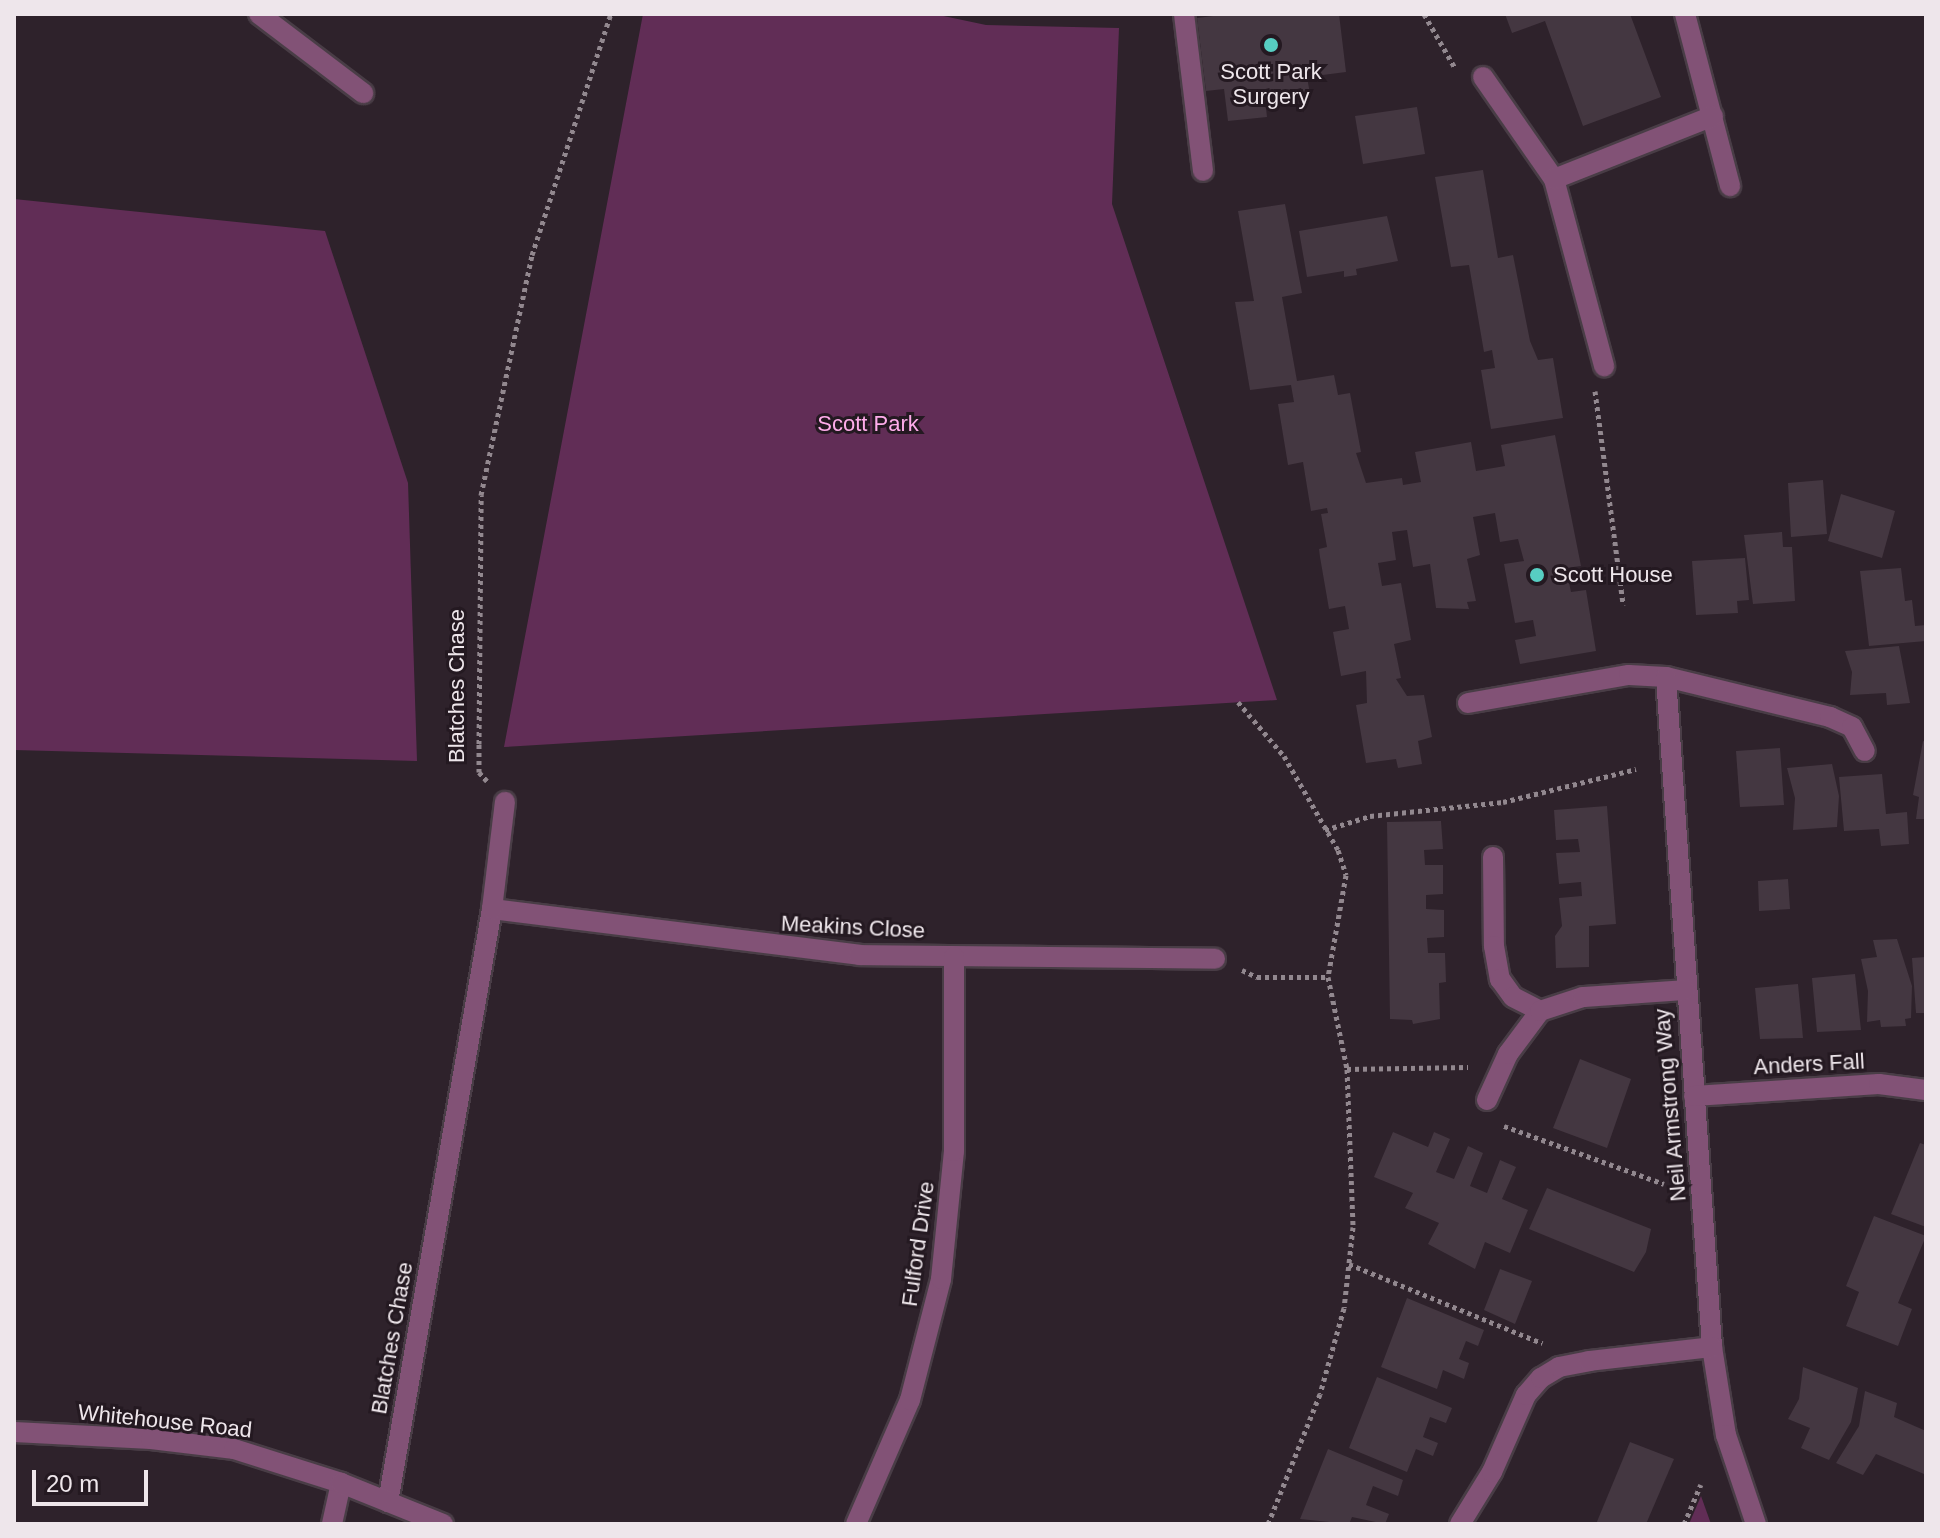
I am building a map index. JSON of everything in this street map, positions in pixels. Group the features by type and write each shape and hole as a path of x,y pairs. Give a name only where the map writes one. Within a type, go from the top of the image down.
{"street":[{"path":"259,14 363,93"},
{"path":"1184,14 1203,171"},
{"path":"1685,14 1730,186"},
{"path":"1483,77 1554,179 1604,366"},
{"path":"1554,179 1713,116"},
{"path":"1468,703 1629,675 1666,677 1830,717 1852,727 1865,751"},
{"name":"Neil Armstrong Way","path":"1666,677 1685,990 1712,1347 1726,1435 1756,1524"},
{"name":"Blatches Chase","path":"388,1502 492,909 505,802"},
{"path":"1493,857 1494,946 1500,979 1513,997 1540,1011"},
{"name":"Meakins Close","path":"492,909 779,948 954,957 1215,959"},
{"name":"Fulford Drive","path":"856,1524 910,1400 941,1279 954,1151 954,957"},
{"path":"1487,1100 1508,1054 1540,1011 1583,997 1685,990"},
{"name":"Anders Fall","path":"1694,1096 1879,1084 1926,1090"},
{"path":"1460,1524 1492,1472 1526,1395 1541,1378 1559,1367 1589,1361 1712,1347"},
{"name":"Whitehouse Road","path":"14,1432 151,1439 234,1449 341,1483 443,1524"},
{"path":"332,1524 341,1483"}],"path":[{"name":"Blatches Chase","path":"505,802 479,772 481,495 532,255 611,14"},
{"path":"1424,14 1466,87 1483,77"},
{"path":"1604,366 1593,378 1618,532 1623,605"},
{"path":"1238,702 1284,756 1346,875 1328,977 1347,1069 1353,1227 1344,1308 1320,1394 1268,1524"},
{"path":"1325,830 1370,816 1503,802 1636,769"},
{"path":"1215,959 1257,977 1328,977"},
{"path":"1347,1069 1468,1067"},
{"path":"1504,1126 1664,1184"},
{"path":"1349,1264 1547,1345"},
{"path":"1684,1524 1701,1484"}],"green space":[{"name":"Scott Park","path":"643,14 934,14 986,25 1119,28 1112,204 1277,700 504,747"},
{"path":"14,199 325,231 408,483 417,761 14,750"},
{"path":"1701,1496 1711,1524 1689,1524"}],"building":[{"name":"Scott Park Surgery","path":"1229,14 1339,14 1346,72 1307,77 1310,94 1265,99 1267,117 1228,121 1224,89 1206,91 1197,18"},
{"path":"1505,14 1630,14 1661,97 1583,126 1545,21 1512,33"},
{"path":"1417,107 1425,154 1363,164 1355,116"},
{"path":"1483,170 1498,258 1513,255 1530,341 1538,360 1553,358 1563,418 1491,429 1481,370 1495,368 1492,350 1484,352 1469,265 1451,267 1435,177"},
{"name":"Scott House","path":"1285,204 1302,293 1282,297 1297,381 1334,375 1338,395 1350,393 1361,452 1356,453 1366,483 1402,478 1403,485 1421,482 1415,452 1471,442 1476,471 1505,466 1501,445 1555,435 1581,566 1566,568 1571,592 1586,590 1596,651 1520,664 1515,640 1536,636 1533,620 1515,623 1504,564 1524,561 1518,539 1500,542 1495,513 1473,517 1480,555 1467,559 1476,601 1467,602 1469,609 1436,608 1430,564 1413,567 1407,530 1392,532 1396,560 1378,563 1382,586 1401,583 1411,640 1394,644 1401,678 1396,679 1407,696 1424,695 1432,737 1418,741 1422,764 1398,768 1396,759 1366,763 1356,705 1367,703 1366,671 1341,676 1333,632 1349,629 1345,606 1329,609 1320,557 1319,549 1327,547 1321,514 1328,513 1327,508 1311,511 1303,462 1288,465 1278,404 1294,402 1291,385 1250,390 1235,302 1254,301 1238,211"},
{"path":"1387,216 1398,261 1356,269 1357,275 1344,277 1344,271 1307,277 1299,231"},
{"path":"1823,480 1827,534 1791,537 1788,483"},
{"path":"1841,494 1895,511 1882,558 1828,541"},
{"path":"1782,532 1783,547 1792,547 1795,601 1753,604 1744,535"},
{"path":"1745,558 1749,600 1737,601 1738,613 1696,615 1692,561"},
{"path":"1901,568 1905,601 1912,600 1915,626 1926,625 1926,641 1869,646 1860,571"},
{"path":"1899,646 1910,703 1887,705 1886,693 1850,695 1852,672 1845,651"},
{"path":"1923,741 1926,742 1926,819 1916,819 1919,797 1913,795"},
{"path":"1780,748 1784,805 1740,807 1736,751"},
{"path":"1832,764 1839,796 1837,827 1793,830 1795,798 1787,768"},
{"path":"1882,774 1886,814 1907,812 1909,844 1881,846 1879,829 1844,831 1839,777"},
{"path":"1607,806 1616,924 1589,926 1589,967 1556,968 1555,936 1562,926 1559,898 1582,896 1581,882 1559,884 1556,853 1580,852 1578,839 1556,840 1554,810"},
{"path":"1441,821 1443,849 1424,850 1425,865 1443,865 1443,894 1426,895 1426,909 1444,910 1444,937 1427,938 1428,953 1445,953 1446,982 1439,983 1440,1019 1413,1024 1412,1020 1390,1019 1387,822"},
{"path":"1788,879 1790,909 1759,911 1758,881"},
{"path":"1897,939 1912,986 1911,1018 1905,1019 1906,1026 1881,1027 1880,1020 1867,1022 1868,991 1861,959 1877,957 1873,940"},
{"path":"1926,957 1926,1013 1916,1013 1912,958"},
{"path":"1855,974 1861,1030 1817,1032 1812,978"},
{"path":"1798,984 1803,1038 1760,1039 1755,988"},
{"path":"1580,1059 1631,1079 1607,1148 1553,1128"},
{"path":"1393,1132 1428,1147 1434,1132 1450,1139 1436,1172 1454,1179 1468,1146 1483,1153 1470,1186 1487,1193 1500,1160 1516,1167 1502,1199 1528,1210 1510,1253 1485,1242 1475,1269 1428,1244 1439,1223 1405,1208 1413,1193 1374,1177"},
{"path":"1920,1143 1926,1145 1926,1227 1891,1214"},
{"path":"1547,1188 1651,1229 1646,1252 1634,1272 1529,1229"},
{"path":"1874,1216 1926,1236 1898,1303 1912,1309 1898,1346 1846,1326 1859,1292 1846,1286"},
{"path":"1500,1269 1532,1281 1515,1324 1484,1310"},
{"path":"1407,1298 1484,1330 1478,1346 1466,1341 1459,1359 1469,1363 1464,1379 1443,1370 1437,1389 1381,1367"},
{"path":"1803,1367 1858,1388 1851,1422 1829,1460 1801,1448 1810,1428 1788,1419 1799,1399"},
{"path":"1377,1377 1452,1408 1446,1423 1430,1417 1423,1437 1438,1443 1433,1456 1416,1449 1407,1472 1349,1448"},
{"path":"1865,1391 1897,1403 1894,1417 1926,1431 1924,1474 1876,1454 1863,1475 1836,1463 1859,1426"},
{"path":"1630,1442 1674,1459 1646,1524 1596,1524"},
{"path":"1328,1449 1403,1480 1398,1496 1373,1486 1366,1505 1389,1514 1385,1524 1352,1517 1349,1524 1300,1519"}],"place":[{"name":"Scott Park Surgery","path":"1271,45"},
{"name":"Scott House","path":"1537,575"}]}
